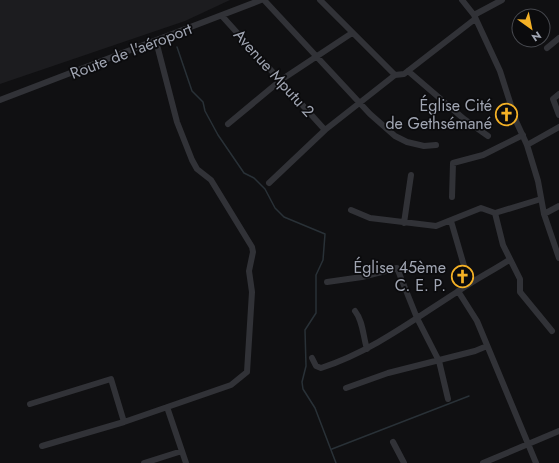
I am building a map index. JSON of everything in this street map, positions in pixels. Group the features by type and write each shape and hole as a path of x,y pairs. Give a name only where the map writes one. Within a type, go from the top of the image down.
{"street":[{"name":"Route de l'aéroport","path":"0,100 261,0"},
{"path":"264,0 370,114 395,136 407,142 424,146 436,145"},
{"path":"320,0 395,75"},
{"path":"462,0 475,17 500,71 516,121 527,145 538,181 540,199 544,214 559,258"},
{"path":"269,183 325,130 359,102 395,75 404,74 475,17 502,0"},
{"name":"Avenue Mputu 2","path":"222,16 325,130"},
{"path":"228,124 281,80 352,32"},
{"path":"551,45 559,38"},
{"path":"42,446 124,422 231,385 247,372 252,292 249,272 253,252 248,240 211,180 197,169 192,160 177,122 156,41"},
{"path":"408,71 464,119 488,136"},
{"path":"559,94 553,99 559,115"},
{"path":"527,145 559,127"},
{"path":"452,197 453,163 483,155 523,136"},
{"path":"404,223 411,175"},
{"path":"351,210 370,218 436,226 481,208 494,213 540,199"},
{"path":"544,214 559,206"},
{"path":"494,213 509,260 520,279 520,292 552,331"},
{"path":"451,221 467,276 471,282"},
{"path":"312,358 316,366 321,368 342,361 367,349 471,282 509,260"},
{"path":"327,282 362,277 397,268 417,318 438,361 448,399"},
{"path":"458,291 477,320 536,463"},
{"path":"356,311 361,318 361,329 367,349"},
{"path":"346,388 388,373 438,361 487,346"},
{"path":"30,404 111,379 124,422"},
{"path":"167,407 186,463"},
{"path":"483,463 490,462 559,431"},
{"path":"393,442 404,463"},
{"path":"144,463 182,451"}],"shaded area":[{"path":"0,0 230,0 185,21 0,84"}],"waterway":[{"path":"177,47 192,91 203,102 205,111 218,135 244,173 254,178 265,189 275,208 284,217 325,234 323,260 316,275 316,313 305,330 306,366 302,382 303,389 315,408 336,463"},
{"path":"332,449 469,396"}],"place":[{"name":"Église Cité de Gethsémané","path":"507,114"},
{"name":"Église 45ème C. E. P.","path":"462,276"}]}
